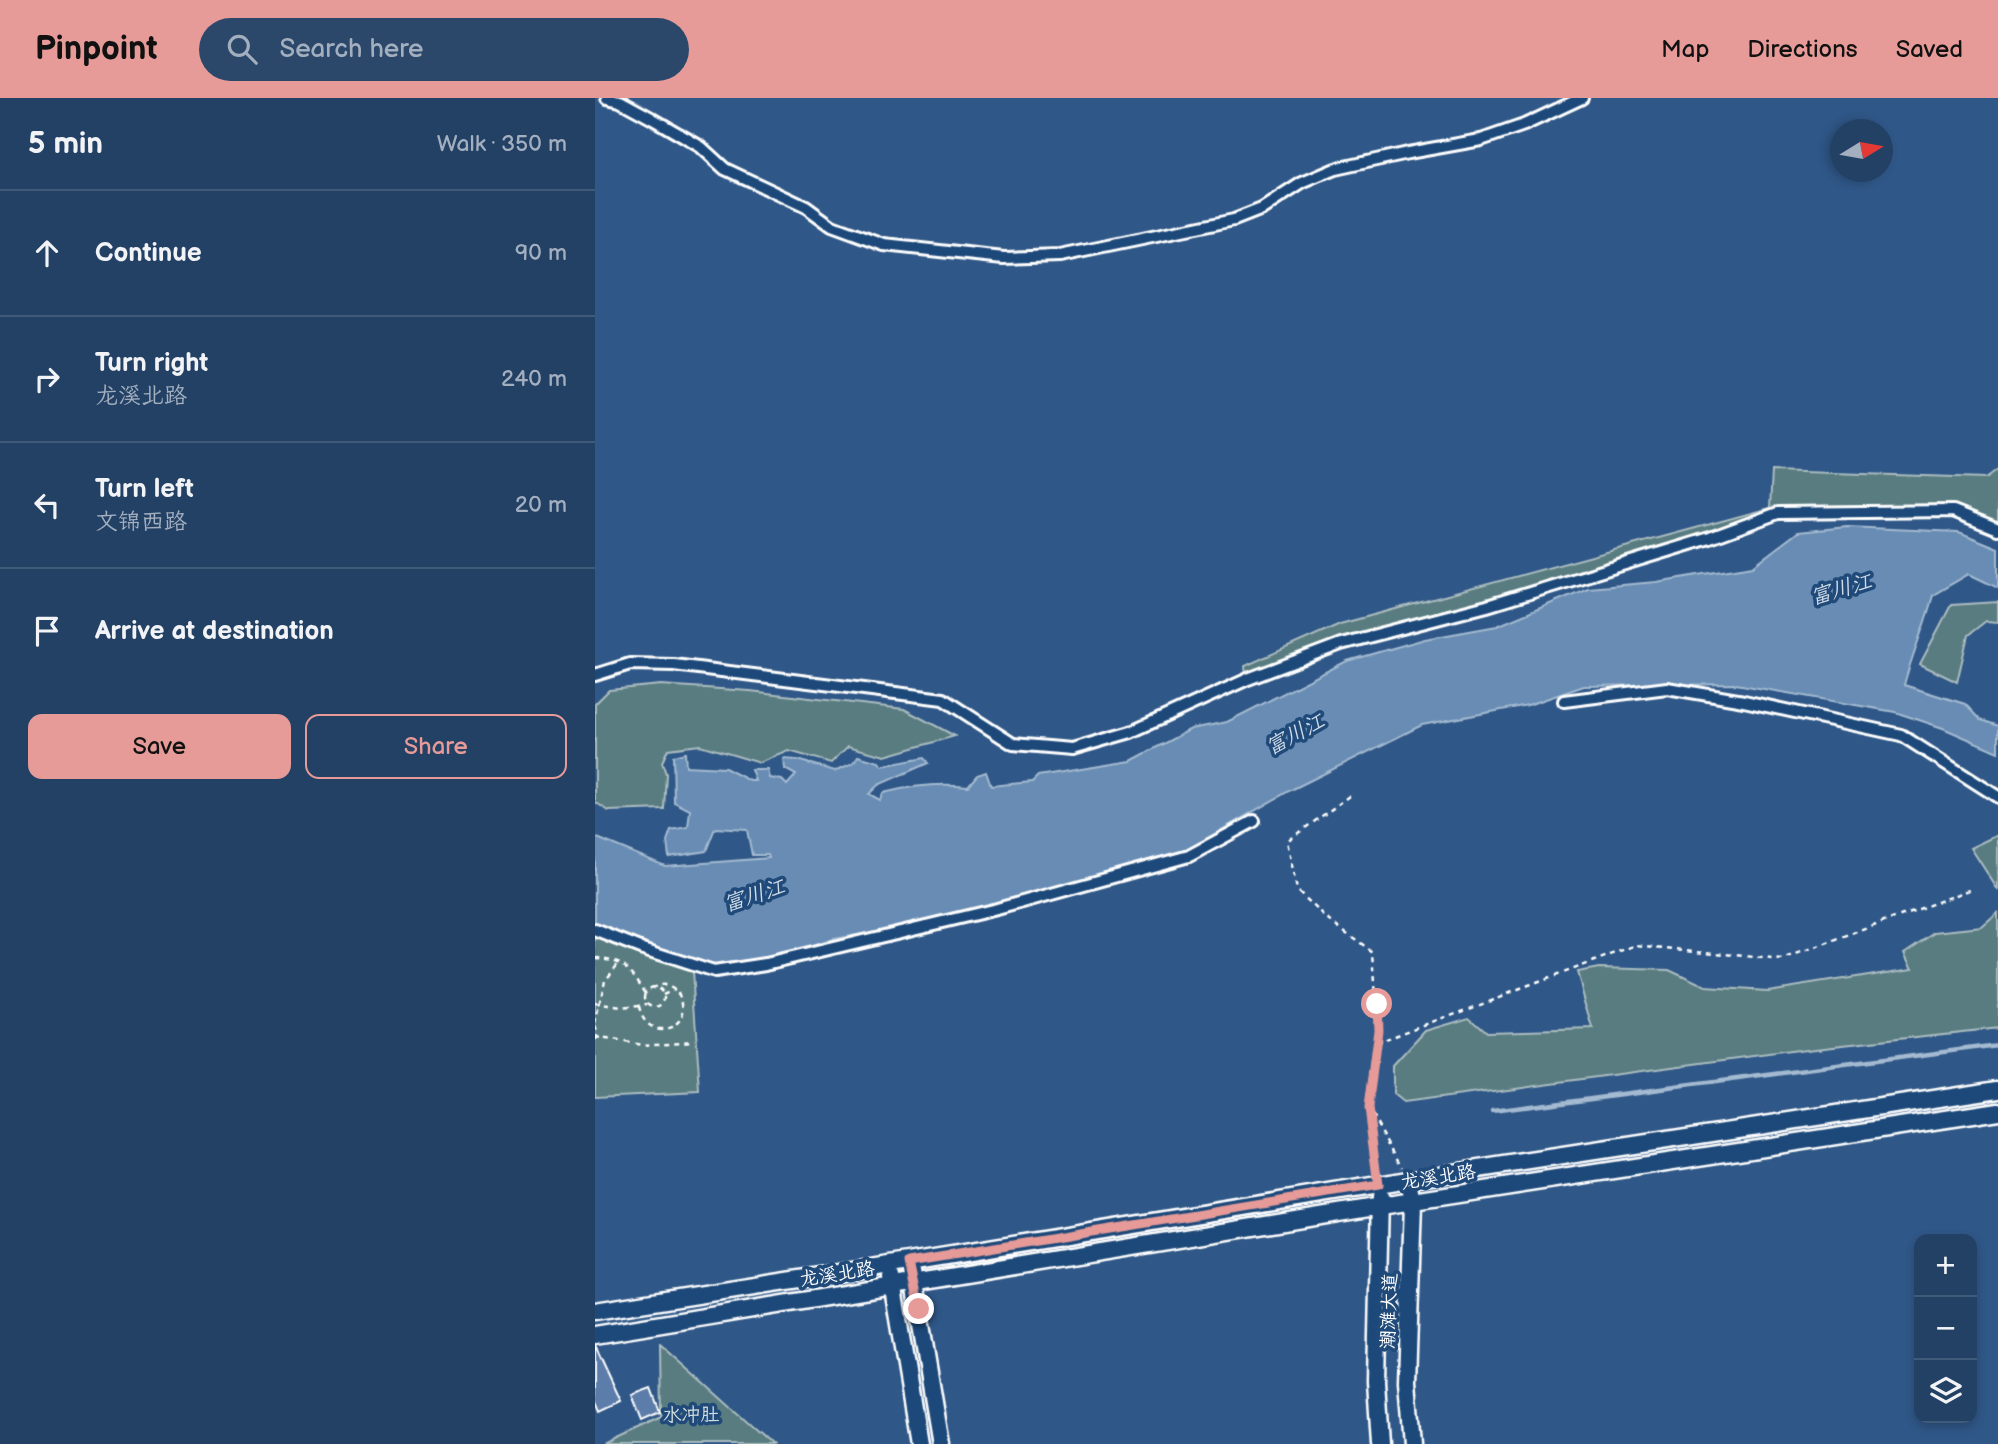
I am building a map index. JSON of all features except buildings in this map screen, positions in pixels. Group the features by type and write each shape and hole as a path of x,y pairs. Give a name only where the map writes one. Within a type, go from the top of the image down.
{"main road":[{"name":"龙溪北路","path":"595,1311 1409,1179 1998,1089"},
{"name":"龙溪北路","path":"595,1335 1381,1206 1998,1111"},
{"name":"潮滩大道","path":"1409,1179 1413,1202 1407,1381 1412,1444"},
{"name":"潮滩大道","path":"1378,1185 1381,1206 1375,1381 1380,1444"},
{"path":"909,1262 941,1444"},
{"path":"889,1265 919,1444"}],"street":[{"path":"607,98 620,101 653,119 701,147 725,169 806,207 832,226 884,245 1004,258 1060,256 1234,220 1262,209 1302,183 1335,169 1481,140 1524,125 1582,98"},
{"path":"595,675 630,664 674,665 943,699 1013,744 1072,749 1131,732 1248,679 1341,644 1487,606 1710,538 1778,513 1954,511 1998,529"},
{"path":"1563,701 1667,688 1758,703 1901,735 1998,797"},
{"path":"595,930 714,972 766,964 997,909 1189,856 1254,821"}],"path":[{"path":"1350,796 1287,841 1297,890 1326,918 1373,952 1378,1030 1368,1108 1378,1185"},
{"path":"1376,1043 1637,944 1783,960 1972,889"},
{"path":"595,958 615,959 619,962 637,978 646,993 648,1004 654,1007 660,1005 664,1000 664,993"},
{"path":"619,962 605,980 597,1005 596,1038 642,1045 694,1041"},
{"path":"639,1007 642,1018 653,1028 667,1029 674,1026 683,1014 682,997 675,989 662,984 646,993"},
{"path":"653,988 664,993"},
{"path":"664,993 675,989"},
{"path":"597,1005 621,1008 648,1004"},
{"path":"1368,1108 1409,1179"}],"green space":[{"path":"1998,469 1998,522 1956,505 1780,507 1710,535 1246,675 1245,666 1340,624 1770,508 1772,471 1986,478"},
{"path":"1998,602 1998,622 1986,621 1968,635 1957,682 1920,664 1951,605"},
{"path":"661,685 750,691 904,709 955,736 885,756 848,746 831,763 789,751 760,763 700,745 668,749 662,762 666,774 664,809 609,811 595,802 595,704 609,690"},
{"path":"1998,835 1998,890 1971,848"},
{"path":"1998,913 1998,1028 1806,1049 1403,1103 1393,1095 1393,1066 1426,1030 1469,1017 1486,1032 1593,1029 1577,972 1599,968 1669,970 1705,987 1767,991 1913,968 1905,952 1935,932 1982,927"},
{"path":"595,932 692,971 700,1092 595,1097"},
{"name":"水冲肚","path":"660,1344 772,1444 603,1444 661,1417"}],"water":[{"path":"1847,527 1959,532 1998,548 1998,588 1969,574 1933,595 1904,685 1965,704 1980,720 1998,726 1998,752 1943,728 1895,712 1736,684 1584,686 1528,705 1422,725 1289,791 1183,852 913,926 833,939 794,952 718,968 654,950 595,927 595,837 665,866 769,858 768,855 752,855 747,830 715,828 706,851 669,857 667,841 671,830 688,827 690,810 674,802 673,756 685,753 686,766 725,768 750,781 756,781 752,770 768,770 770,778 782,780 787,785 796,775 785,769 784,759 835,771 853,763 858,756 879,762 882,766 924,758 928,763 878,785 869,794 880,800 883,793 904,789 936,785 968,786 977,775 986,772 991,786 1032,782 1038,776 1131,761 1191,729 1227,722 1347,661 1425,639 1497,626 1588,588 1656,582 1753,566 1798,532"}],"waterway":[{"name":"富川江","path":"1492,1111 1998,1045"}],"route":[{"path":"919,1309 909,1262 1378,1185 1368,1108 1378,1030 1377,1004"}]}
